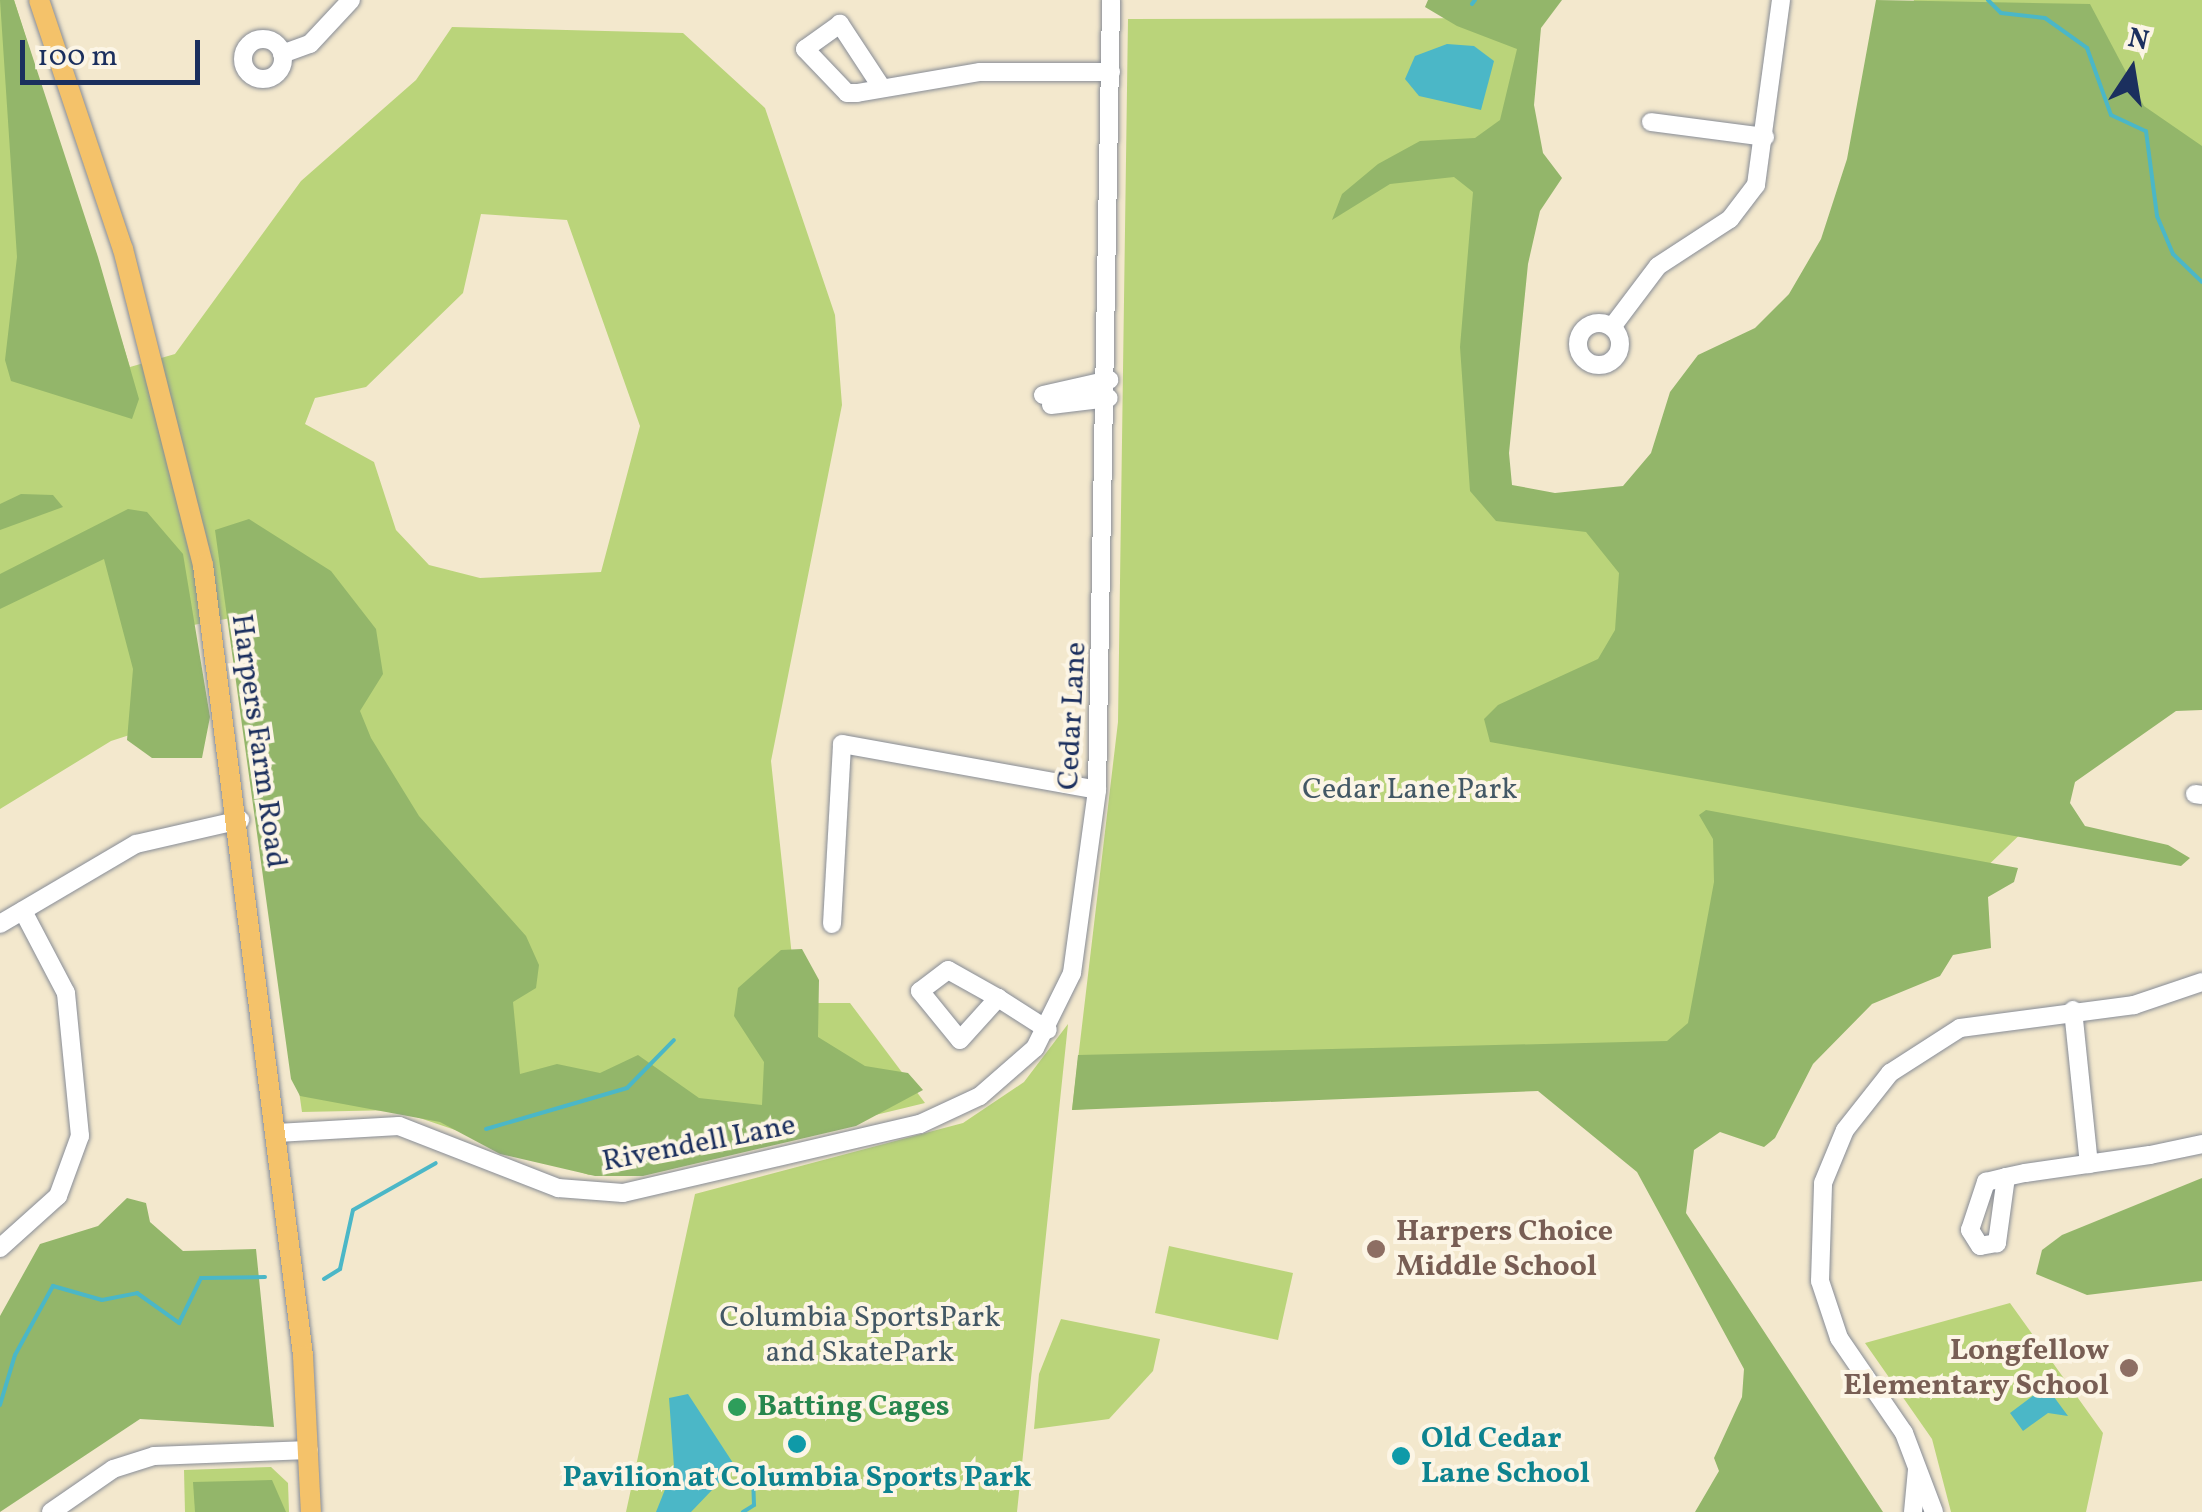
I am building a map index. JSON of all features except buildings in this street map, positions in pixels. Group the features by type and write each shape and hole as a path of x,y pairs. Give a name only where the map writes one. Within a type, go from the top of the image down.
{"main road":[{"name":"Harpers Farm Road","path":"38,0 123,249 184,473 240,820 277,1134 309,1450 311,1512"}],"street":[{"path":"282,54 310,44 350,0"},
{"name":"Cedar Lane","path":"1048,1030 1072,972 1098,790 1109,389 1111,0"},
{"path":"1612,327 1658,266 1738,211 1756,185 1781,0"},
{"path":"882,88 980,72 1111,72"},
{"path":"1651,122 1765,137"},
{"path":"1047,400 1109,389"},
{"path":"832,924 842,744 1098,790"},
{"path":"0,924 160,833 240,820"},
{"path":"0,1248 58,1196 80,1136 66,994 22,911"},
{"path":"1934,1512 1918,1465 1825,1302 1817,1257 1822,1182 1857,1110 1910,1057 1981,1022 2134,1005 2202,982"},
{"path":"998,998 1048,1030"},
{"path":"2073,1010 2088,1164"},
{"name":"Rivendell Lane","path":"277,1134 398,1126 558,1188 623,1193 949,1112 1000,1083 1048,1030"},
{"path":"2006,1176 2202,1144"},
{"path":"51,1512 113,1469 154,1456 309,1450"},
{"path":"1913,1512 1918,1465"}],"green space":[{"path":"0,0 14,0 130,367 175,354 301,181 416,80 452,27 683,33 765,108 835,315 842,405 771,761 797,1003 850,1003 925,1103 653,1169 589,1175 396,1110 302,1112 231,618 188,626 201,712 111,741 0,809","holes":["481,214 567,220 640,426 601,572 480,578 429,565 396,530 374,462 305,424 315,398 366,387 463,293"]},
{"path":"0,0 14,0 98,257 139,399 132,419 11,381 5,360 17,257"},
{"path":"1428,0 1562,0 1541,28 1534,105 1543,153 1562,178 1540,211 1528,264 1509,453 1512,485 1555,493 1623,486 1651,453 1670,392 1698,355 1755,328 1789,294 1821,239 1847,159 1876,0 2090,4 2144,106 2202,146 2202,710 2176,711 2075,782 2070,803 2085,826 2168,845 2190,858 2181,866 1490,742 1484,719 1498,705 1598,659 1615,630 1619,573 1586,532 1496,521 1470,491 1460,347 1473,192 1454,177 1390,184 1332,220 1342,194 1378,164 1420,141 1475,138 1500,120 1517,49 1457,26 1425,7"},
{"name":"Cedar Lane Park","path":"1914,0 2202,0 2202,659 1661,1181 1611,1072 1072,1110 1118,722 1128,19 1531,18 1484,503 1625,509 1833,254"},
{"path":"21,494 53,495 63,507 0,530 0,504"},
{"path":"128,509 147,512 183,554 210,717 202,758 152,758 127,740 133,669 104,559 0,609 0,574"},
{"path":"249,519 331,571 376,629 383,674 360,711 371,738 419,816 526,936 539,965 536,988 513,1002 520,1074 557,1064 600,1073 638,1055 699,1098 762,1105 764,1062 734,1016 738,988 781,950 802,949 819,980 818,1037 865,1066 908,1073 923,1090 856,1126 643,1176 595,1176 500,1154 440,1122 300,1096 291,1079 215,530"},
{"path":"1706,810 2018,868 2014,882 1988,897 1991,948 1953,955 1940,976 1872,1004 1813,1064 1775,1138 1764,1147 1720,1132 1694,1150 1686,1213 1883,1512 1695,1512 1719,1471 1714,1458 1742,1397 1744,1369 1637,1172 1538,1091 1072,1110 1078,1055 1667,1041 1688,1023 1714,882 1713,839 1699,815"},
{"name":"Columbia SportsPark and SkatePark","path":"1068,1024 1017,1512 626,1512 695,1194 963,1123 1024,1082"},
{"path":"2202,1178 2202,1281 2087,1295 2036,1274 2042,1250 2062,1235"},
{"path":"127,1198 146,1203 150,1222 183,1251 256,1249 274,1427 140,1419 0,1512 0,1316 40,1244 98,1226"},
{"path":"1169,1246 1293,1273 1278,1340 1155,1313"},
{"path":"2010,1303 2103,1433 2086,1512 1951,1512 1932,1439 1865,1343"},
{"path":"1061,1319 1160,1339 1153,1371 1109,1419 1034,1429 1039,1374"},
{"path":"271,1467 288,1483 289,1512 185,1512 184,1470"},
{"path":"272,1480 286,1512 195,1512 193,1482"}],"water":[{"path":"1447,44 1474,46 1494,61 1481,110 1419,96 1405,79 1415,56"},
{"path":"2046,1386 2068,1416 2048,1413 2023,1431 2010,1413"},
{"path":"688,1394 735,1466 691,1512 656,1512 674,1467 669,1398"}],"waterway":[{"path":"1472,4 1475,0"},
{"path":"1988,0 2001,13 2045,18 2087,48 2111,115 2146,131 2157,216 2173,254 2202,282"},
{"path":"486,1129 627,1088 674,1040"},
{"path":"324,1279 340,1269 353,1210 436,1163"},
{"path":"0,1405 15,1355 53,1286 102,1300 137,1293 179,1323 201,1278 265,1277"},
{"path":"743,1512 754,1505 753,1479"}],"place":[{"name":"Harpers Choice Middle School","path":"1376,1249"},
{"name":"Longfellow Elementary School","path":"2129,1368"},
{"name":"Batting Cages","path":"737,1407"},
{"name":"Pavilion at Columbia Sports Park","path":"797,1444"},
{"name":"Old Cedar Lane School","path":"1401,1456"}]}
